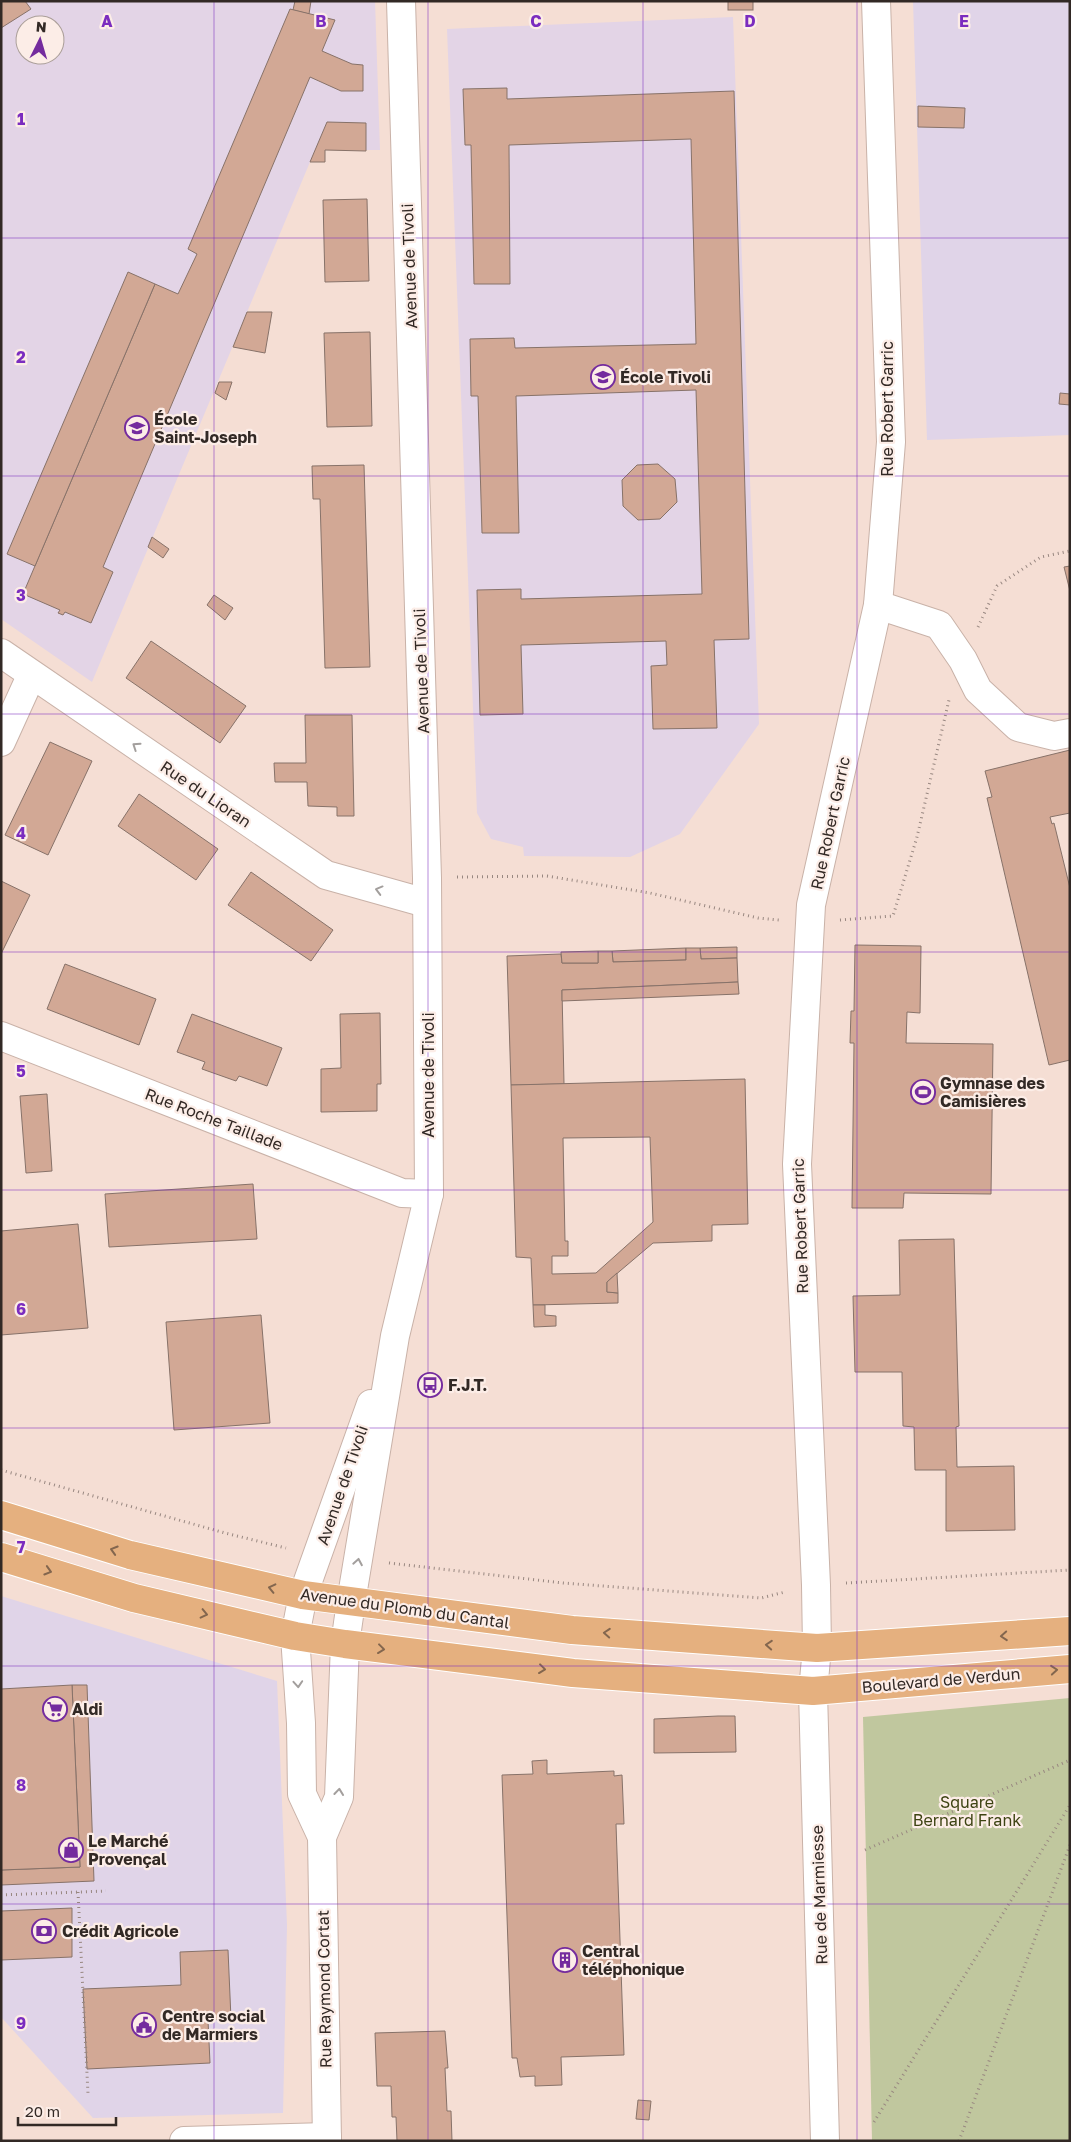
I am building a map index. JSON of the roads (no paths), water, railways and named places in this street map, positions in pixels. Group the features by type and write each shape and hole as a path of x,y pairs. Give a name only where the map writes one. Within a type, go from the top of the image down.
{"main road":[{"name":"Avenue du Plomb du Cantal","path":"1,1515 130,1555 303,1595 572,1630 817,1648"},
{"path":"1,1557 134,1598 295,1636 573,1674 813,1691"},
{"path":"817,1648 1070,1631"},
{"name":"Boulevard de Verdun","path":"813,1691 1070,1669"}],"street":[{"name":"Avenue de Tivoli","path":"345,1644 395,1336 429,1194 426,903 401,1"},
{"name":"Rue Robert Garric","path":"817,1648 816,1585 797,1164 811,914 878,605 891,442 876,1"},
{"path":"878,605 939,625 963,660 978,690 1018,727 1054,736 1070,733"},
{"name":"Rue du Lioran","path":"1,654 326,875 426,903"},
{"path":"1,742 32,676"},
{"name":"Rue Roche Taillade","path":"1,1036 402,1193 429,1194"},
{"name":"Avenue de Tivoli","path":"295,1636 303,1595 395,1336"},
{"name":"Rue Raymond Cortat","path":"295,1636 301,1723 302,1794 322,1837 327,2139"},
{"name":"Rue Raymond Cortat","path":"322,1837 339,1798 345,1644"},
{"name":"Rue de Marmiesse","path":"817,1648 813,1691 825,2141"},
{"path":"184,2141 327,2139"}],"place":[{"name":"École Tivoli","path":"603,377"},
{"name":"École Saint-Joseph","path":"137,428"},
{"name":"Gymnase des Camisières","path":"923,1092"},
{"name":"F.J.T.","path":"430,1385"},
{"name":"Aldi","path":"55,1709"},
{"name":"Le Marché Provençal","path":"71,1850"},
{"name":"Crédit Agricole","path":"44,1931"},
{"name":"Central téléphonique","path":"565,1960"},
{"name":"Centre social de Marmiers","path":"144,2025"}],"park label":[{"name":"Square Bernard Frank","path":"967,1811"}]}
